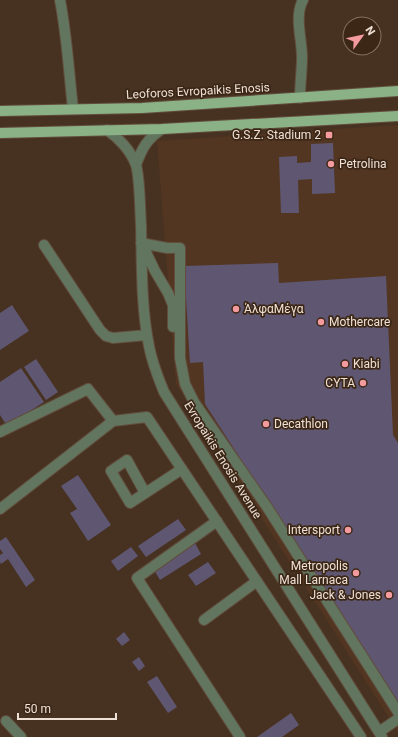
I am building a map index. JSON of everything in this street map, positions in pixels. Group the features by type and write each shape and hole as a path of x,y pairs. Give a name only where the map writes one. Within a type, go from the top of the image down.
{"main road":[{"name":"Leoforos Evropaikis Enosis","path":"0,111 142,108 398,91"},
{"path":"0,133 162,129 398,116"}],"street":[{"path":"60,0 65,28 67,62 73,109"},
{"path":"300,98 302,57 299,18 303,0"},
{"name":"Evropaikis Enosis Avenue","path":"162,129 151,136 144,145 136,165 146,335 155,372 164,392 381,735"},
{"name":"Evropaikis Enosis Avenue","path":"107,130 116,136 136,165"},
{"path":"141,243 168,294 172,305 173,345 175,352 180,358"},
{"path":"141,243 167,248 180,248 180,358 185,384 194,402 267,507 398,712"},
{"path":"44,245 100,330 106,336 113,338 146,335"},
{"path":"0,432 88,389 113,421"},
{"path":"0,509 113,421 148,417 361,737"},
{"path":"145,493 182,469"},
{"path":"217,521 137,578 240,737"},
{"path":"204,620 257,581"},
{"path":"381,735 398,719"},
{"path":"6,721 21,737"}],"shaded area":[{"path":"398,125 398,732 176,384 157,141"}],"building":[{"path":"333,143 335,193 312,194 312,179 298,180 299,213 281,213 279,157 297,156 297,163 311,162 311,144"},
{"name":"Metropolis Mall Larnaca","path":"278,263 279,283 386,276 393,435 398,443 398,703 205,404 203,362 190,363 184,266"},
{"path":"12,305 29,331 0,350 0,313"},
{"path":"36,359 58,392 46,400 24,367"},
{"path":"21,368 44,402 7,426 0,415 0,382"},
{"path":"78,475 111,525 88,541 70,513 77,509 61,486"},
{"path":"178,519 186,530 146,557 138,546"},
{"path":"6,537 35,580 26,587 8,559 1,564 0,562 0,555 3,553 0,549 0,541"},
{"path":"195,543 201,554 160,580 154,570"},
{"path":"131,547 138,556 118,571 111,561"},
{"path":"208,562 216,573 196,586 188,575"},
{"path":"124,632 130,640 122,646 116,639"},
{"path":"139,657 145,666 139,671 132,662"},
{"path":"157,676 177,707 168,713 147,682"},
{"path":"291,713 299,725 282,737 257,737"}],"place":[{"name":"G.S.Z. Stadium 2","path":"329,135"},
{"name":"Petrolina","path":"331,164"},
{"name":"ΆλφαΜέγα","path":"236,309"},
{"name":"Mothercare","path":"321,322"},
{"name":"Kiabi","path":"345,364"},
{"name":"CYTA","path":"363,383"},
{"name":"Decathlon","path":"266,424"},
{"name":"Intersport","path":"348,530"},
{"name":"Metropolis Mall Larnaca","path":"356,573"},
{"name":"Jack & Jones","path":"389,595"}]}
